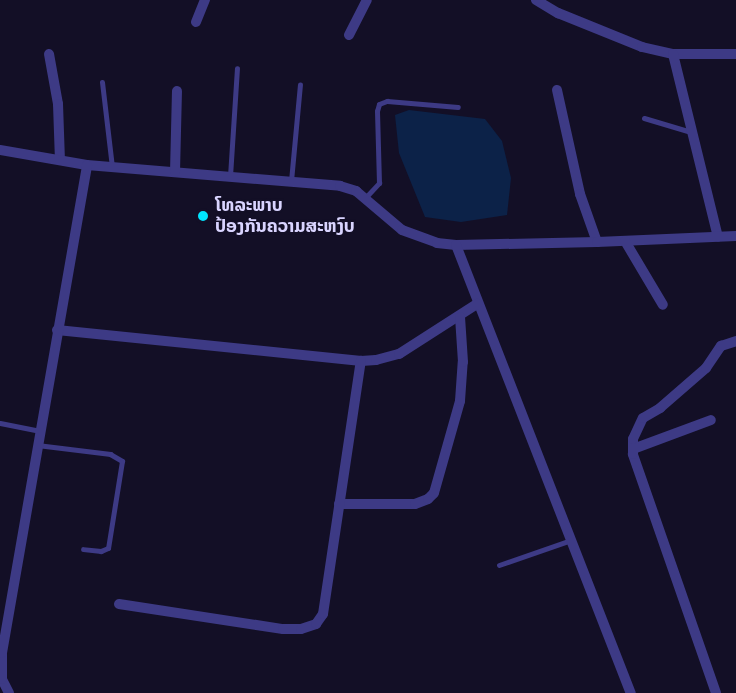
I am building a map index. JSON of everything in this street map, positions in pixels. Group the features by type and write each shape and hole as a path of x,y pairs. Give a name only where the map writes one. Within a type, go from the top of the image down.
{"street":[{"path":"196,22 205,0"},
{"path":"349,35 367,0"},
{"path":"536,0 558,13 642,47 673,54 736,54"},
{"path":"49,54 58,104 60,160"},
{"path":"673,54 718,237"},
{"path":"557,90 580,194 597,242"},
{"path":"175,172 177,91"},
{"path":"0,150 112,168 340,186 365,198 402,230 419,238 456,245 736,236"},
{"path":"9,693 2,679 2,654 87,165"},
{"path":"625,241 663,305"},
{"path":"456,245 477,304 631,693"},
{"path":"57,330 361,361 399,354 477,304"},
{"path":"339,504 416,504 428,499 434,493 460,401 463,362 460,317"},
{"path":"716,693 633,449 634,433 643,418 660,408 710,364 721,346 736,341"},
{"path":"119,604 284,629 301,629 316,624 323,614 361,361"},
{"path":"633,449 711,420"}],"lane":[{"path":"230,176 237,68"},
{"path":"102,82 112,168"},
{"path":"291,181 300,84"},
{"path":"365,198 379,183 377,111 379,104 387,101 458,107"},
{"path":"644,118 691,132"},
{"path":"0,423 40,431"},
{"path":"38,445 110,454 122,461 108,548 101,552 83,549"},
{"path":"499,565 571,540"}],"water":[{"path":"409,110 485,119 502,141 511,178 507,215 461,222 425,217 399,153 395,115"}],"place":[{"name":"ໂທລະພາບ ປ້ອງກັນຄວາມສະຫງົບ","path":"203,216"}]}
